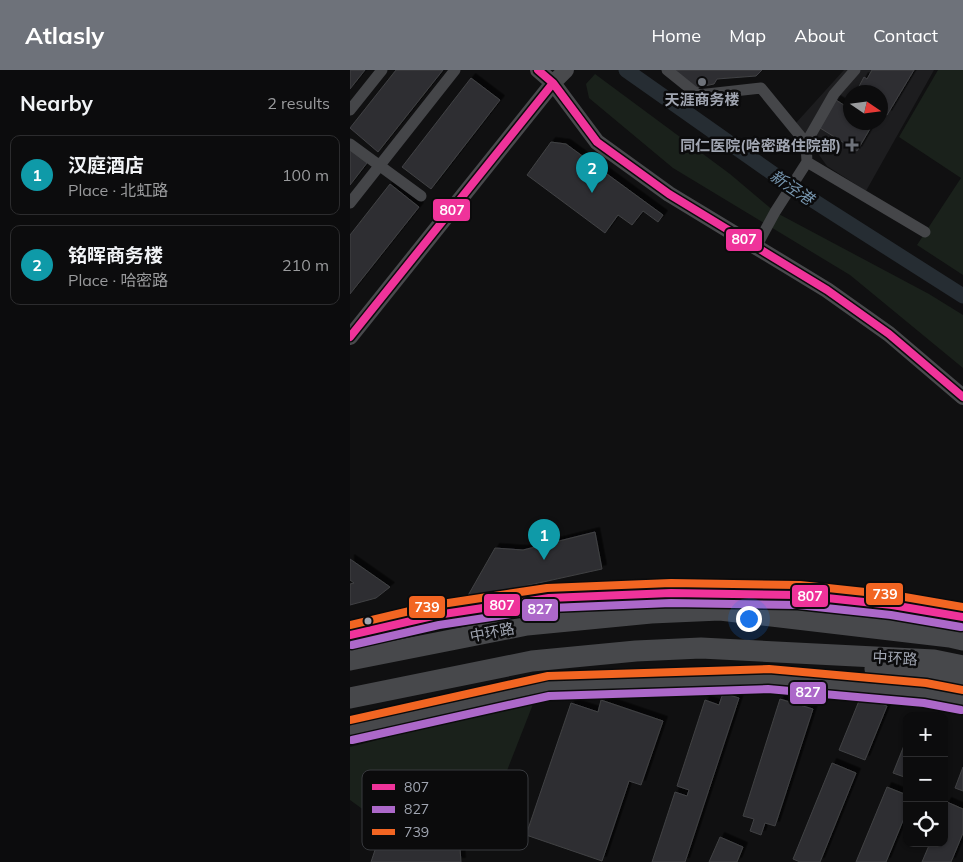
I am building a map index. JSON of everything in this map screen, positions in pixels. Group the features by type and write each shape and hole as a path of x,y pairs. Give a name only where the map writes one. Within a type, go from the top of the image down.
{"highway":[{"name":"中环路","path":"350,660 527,625 651,613 720,610 963,640"},
{"name":"中环路","path":"350,698 532,661 636,651 701,648 934,660 963,666"},
{"path":"701,648 885,670 963,684"}],"main road":[{"path":"350,635 437,615 549,598 671,593 798,595 892,605 963,616"},
{"path":"350,730 548,686 768,679 925,693 963,700"}],"street":[{"path":"350,110 382,70"},
{"path":"350,203 455,70"},
{"path":"538,70 560,76 597,142 669,194 827,290 889,334 963,397"},
{"path":"667,70 698,95 761,88 806,143"},
{"path":"756,247 775,212 807,162 806,143 834,94 855,70"},
{"path":"351,333 560,76"},
{"path":"350,144 421,196"},
{"path":"807,162 925,232"}],"shaded area":[{"name":"同仁医院(哈密路住院部)","path":"844,70 934,70 866,191 827,166 796,123"},
{"path":"938,70 963,70 963,275 917,245 961,178 899,137"},
{"path":"595,74 730,174 775,212 929,294 963,315 963,368 850,275 673,168 589,98 586,84"},
{"path":"535,699 507,770 362,770 362,809 350,800 350,747"}],"building":[{"path":"350,70 365,70 350,89"},
{"path":"396,70 443,70 378,152 350,128"},
{"name":"天涯商务楼","path":"674,70 762,70 756,76 717,79 714,84 695,88"},
{"path":"872,70 914,70 888,113 888,85 860,85 864,77 867,79"},
{"path":"471,78 500,100 431,189 402,167"},
{"path":"836,100 843,104 843,130 869,130 857,151 820,128"},
{"path":"551,142 566,144 663,215 658,222 643,211 632,225 618,215 605,233 527,175"},
{"path":"350,150 367,163 350,185"},
{"path":"390,184 419,207 350,294 350,235"},
{"path":"595,532 602,569 466,599 495,548 523,550"},
{"path":"350,559 390,587 376,598 350,605 350,584 354,583 350,580"},
{"path":"723,693 739,698 685,862 652,862 675,792 687,796 689,790 677,786 705,700 719,705"},
{"path":"861,696 887,706 865,760 839,750"},
{"path":"780,699 813,709 775,826 765,823 761,835 750,831 754,819 743,816"},
{"path":"601,700 663,721 641,785 629,781 602,861 528,836 528,829 571,703 598,712"},
{"path":"903,748 903,777 893,773"},
{"path":"832,763 856,773 820,862 800,862 793,859"},
{"path":"963,767 963,791 955,788"},
{"path":"887,787 903,793 903,821 886,862 856,862"},
{"path":"948,802 963,809 963,833 951,862 922,862 928,847 948,847"},
{"path":"720,837 743,847 737,862 709,862"},
{"path":"375,850 460,850 461,862 371,862"}],"waterway":[{"name":"新泾港","path":"626,70 792,187 963,296"}],"transit line":[{"name":"807","path":"538,70 553,83 597,142 669,194 827,290 889,334 963,397"},
{"name":"807","path":"350,337 553,83"},
{"name":"739","path":"350,625 435,605 547,588 671,583 800,585 893,595 963,607"},
{"name":"807","path":"350,635 437,615 549,598 671,593 799,595 892,605 963,617"},
{"name":"827","path":"352,645 439,625 550,608 671,603 798,605 891,615 961,627"},
{"name":"739","path":"350,720 548,676 769,669 926,683 963,690"},
{"name":"827","path":"352,740 549,696 768,689 924,703 961,710"}],"place":[{"name":"天涯商务楼","path":"702,82"},
{"name":"同仁医院(哈密路住院部)","path":"852,145"},
{"name":"铭晖商务楼","path":"592,193"},
{"name":"汉庭酒店","path":"544,560"}]}
